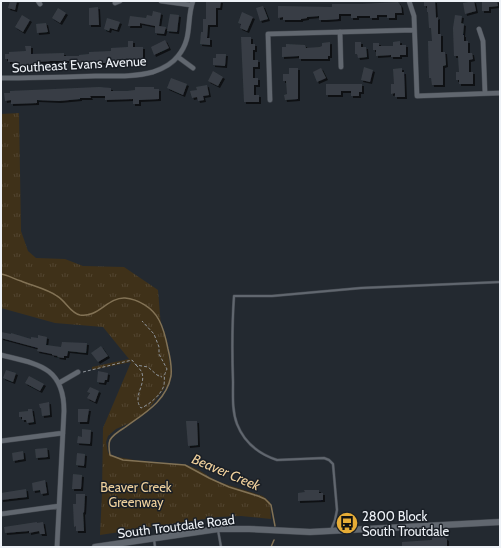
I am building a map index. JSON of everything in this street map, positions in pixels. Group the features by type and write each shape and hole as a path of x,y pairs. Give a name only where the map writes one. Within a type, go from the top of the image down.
{"main road":[{"name":"South Troutdale Road","path":"95,547 218,529 297,532 500,522"}],"street":[{"path":"161,1 192,3"},
{"path":"409,1 414,16 416,96 500,93"},
{"name":"Southeast Evans Avenue","path":"1,78 129,75 143,74 161,69 169,65 178,57 183,48 188,35 192,3"},
{"path":"479,29 483,41 485,93"},
{"path":"270,100 268,34 414,30"},
{"path":"340,32 341,67"},
{"path":"178,57 193,68"},
{"path":"1,355 31,363 43,368 56,377 62,391 64,403 57,547"},
{"path":"59,383 78,372"},
{"path":"1,441 63,433"},
{"path":"1,514 59,506"}],"lane":[{"path":"331,531 337,510 333,464 324,458 277,460 270,458 259,452 250,444 237,424 234,412 233,385 232,320 234,296 272,296 361,288 500,282"},
{"path":"218,529 221,547"},
{"path":"154,538 155,547"}],"path":[{"path":"78,372 90,371 132,360 142,373 138,399 139,405 141,408 148,405 154,400 164,386 163,377 167,369 159,354 159,347 154,334 142,321"},
{"path":"136,365 148,367 157,375 163,377"}],"green space":[{"name":"Beaver Creek Greenway","path":"19,113 21,231 28,251 36,258 65,259 83,266 124,267 158,290 161,327 165,336 171,372 168,384 147,411 132,422 116,429 108,436 106,442 108,453 112,456 151,463 187,465 199,470 216,481 263,496 270,502 271,519 241,516 218,517 100,535 103,428 131,362 92,370 92,367 129,359 103,327 55,323 1,308 1,114"}],"building":[{"path":"10,1 17,1 15,10 8,8"},
{"path":"206,1 221,1 220,8 216,8 216,25 208,25 207,38 210,38 210,45 200,44 201,32 203,32 203,19 206,19"},
{"path":"424,1 435,1 436,18 438,17 438,34 441,34 441,52 445,52 446,65 443,66 443,85 432,85 431,78 429,78 428,41 432,41 427,6 424,6"},
{"path":"474,1 476,11 465,14 463,3"},
{"path":"482,1 497,1 498,6 489,7 489,11 482,11"},
{"path":"398,2 401,6 402,13 395,13 395,18 387,18 387,15 377,15 377,18 370,18 370,16 357,16 357,18 351,18 351,14 339,14 339,19 326,20 319,20 319,16 307,17 301,20 283,20 283,17 278,18 278,6 332,7 332,4"},
{"path":"263,6 268,19 260,21 256,8"},
{"path":"98,7 99,25 89,25 89,8"},
{"path":"58,8 66,13 60,23 52,18"},
{"path":"153,11 161,13 159,26 166,27 164,34 155,33 155,26 140,23 140,26 128,26 130,16 146,18 147,15 152,16"},
{"path":"242,12 253,17 247,31 240,28 241,24 238,23"},
{"path":"170,14 179,15 177,32 167,31"},
{"path":"22,15 30,20 23,32 15,27"},
{"path":"455,15 462,16 461,23 464,24 464,41 468,41 468,53 472,53 473,59 469,60 469,72 473,72 473,84 459,84 459,80 456,80 456,72 459,72 458,56 454,56 453,28"},
{"path":"107,18 120,22 117,30 110,28 109,31 104,29"},
{"path":"46,23 48,32 37,33 36,24"},
{"path":"241,37 251,37 251,44 255,44 255,50 253,50 253,60 258,60 258,67 253,67 253,78 258,78 258,85 254,85 254,95 259,95 259,102 244,102"},
{"path":"165,40 169,48 154,55 151,47"},
{"path":"128,41 133,41 133,47 143,47 143,59 140,59 140,62 133,62 133,59 118,59 118,62 106,63 98,62 69,64 69,61 51,61 37,62 37,65 27,66 15,65 15,62 8,62 8,59 5,59 5,54 9,54 9,52 26,51 25,46 31,46 31,54 64,53 64,56 79,56 89,54 89,52 111,51 111,48 128,47"},
{"path":"400,41 400,45 406,45 406,55 400,55 400,57 391,57 391,55 376,56 376,50 373,50 373,43 379,43 379,46 393,46 393,42"},
{"path":"330,42 330,56 328,56 328,59 299,59 299,56 282,57 282,47 286,47 286,44 305,45 306,48 320,47 322,46 322,43"},
{"path":"355,42 361,42 361,47 366,47 367,57 358,58 357,54 355,54"},
{"path":"216,54 226,54 225,66 213,65 213,58 216,58"},
{"path":"364,67 373,70 370,82 361,80"},
{"path":"289,68 298,68 298,99 285,100 284,95 287,94 286,81 283,81 283,74 289,74"},
{"path":"321,68 326,78 317,82 313,72"},
{"path":"402,68 402,72 404,72 405,97 395,97 395,93 391,94 391,84 394,84 393,69"},
{"path":"213,71 223,77 218,86 208,81"},
{"path":"171,78 187,84 183,95 167,88"},
{"path":"326,84 362,84 362,92 359,92 359,96 351,96 351,91 341,91 341,95 326,95"},
{"path":"207,85 209,95 203,96 204,100 198,101 197,97 192,98 190,91 197,90 196,87"},
{"path":"99,87 111,88 111,91 127,91 135,90 135,87 154,87 154,89 159,89 159,99 139,100 139,104 133,104 133,99 105,100 105,96 90,96 91,98 59,101 37,100 37,103 11,104 11,100 5,101 4,93 10,93 10,91"},
{"path":"1,332 11,333 31,339 31,337 38,338 38,335 47,337 46,345 61,347 62,342 87,343 86,353 68,351 67,356 64,356 64,358 57,357 58,356 52,354 37,351 38,348 1,338"},
{"path":"101,346 108,356 98,362 91,353"},
{"path":"6,370 16,373 13,382 3,378"},
{"path":"98,371 108,373 107,380 105,380 104,383 97,382"},
{"path":"29,376 44,384 40,391 25,383"},
{"path":"90,387 99,391 95,402 87,398 90,393 87,392"},
{"path":"49,402 50,415 42,416 39,404"},
{"path":"28,409 32,409 34,422 27,423 26,420 22,420 22,417 19,417 19,412 28,411"},
{"path":"78,409 89,409 87,422 78,422"},
{"path":"186,421 197,421 198,445 188,446"},
{"path":"82,429 91,430 90,444 77,443 78,436 82,437"},
{"path":"47,448 48,457 36,458 35,449"},
{"path":"23,451 24,459 13,461 12,453"},
{"path":"77,453 85,454 84,466 76,465"},
{"path":"73,474 82,475 81,489 72,489"},
{"path":"45,480 47,493 41,494 40,490 33,491 32,483"},
{"path":"26,489 27,497 1,500 1,493"},
{"path":"304,490 319,490 319,493 323,493 323,500 298,501 298,493 305,492"},
{"path":"76,494 85,494 84,513 83,512 84,531 76,531 76,526 74,527 73,504 76,504"},
{"path":"43,522 45,534 40,534 39,531 29,533 29,531 5,533 4,527"},
{"path":"432,537 444,537 447,539 447,547 402,547 402,542 432,540"}],"waterway":[{"name":"Beaver Creek","path":"1,274 53,294 60,298 73,312 80,315 86,315 98,311 113,301 125,298 140,302 149,308 159,320 166,338 171,366 171,376 168,385 159,400 139,418 111,438 109,442 110,455 123,460 185,465 229,487 265,499 271,505 275,526"},
{"path":"271,547 274,540"}],"place":[{"name":"2800 Block South Troutdale","path":"347,523"}]}
